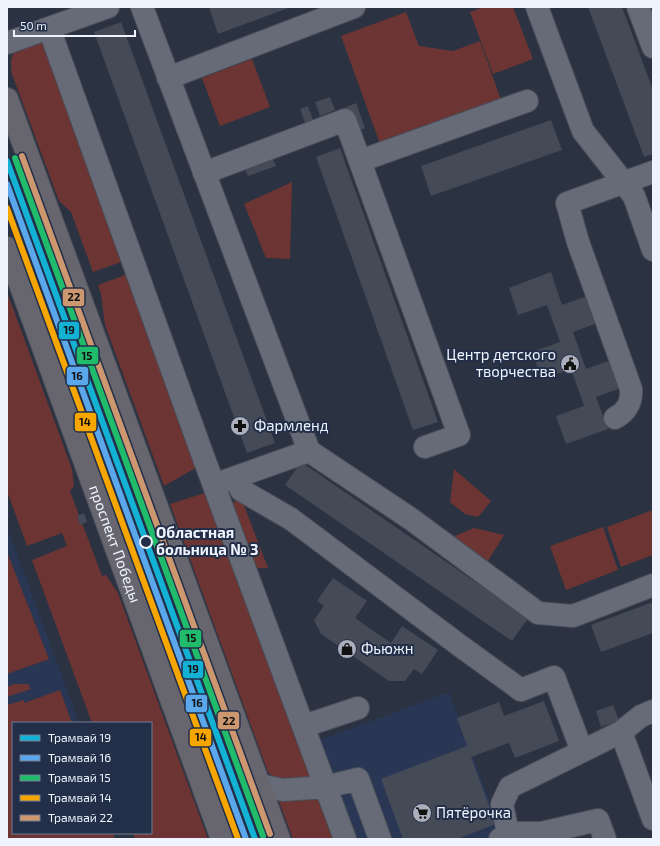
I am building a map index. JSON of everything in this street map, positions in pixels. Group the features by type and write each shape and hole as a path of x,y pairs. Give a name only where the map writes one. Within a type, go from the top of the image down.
{"main road":[{"path":"7,99 279,839"},
{"name":"проспект Победы","path":"7,248 222,839"}],"street":[{"path":"7,43 108,7"},
{"path":"142,7 309,451 411,519 538,613 573,616 653,586"},
{"path":"168,78 354,7"},
{"path":"537,7 583,131 634,196 653,250"},
{"path":"638,7 653,47"},
{"path":"49,28 214,485 345,839"},
{"path":"360,161 527,101"},
{"path":"204,173 345,120 459,434 425,447"},
{"path":"615,418 628,408 632,399 631,389 578,242 567,203 653,172"},
{"path":"214,485 309,451"},
{"path":"236,477 241,490 291,519 521,690 554,677 582,752"},
{"path":"304,726 358,708"},
{"path":"605,839 598,820 541,832 504,836 502,804 510,787 621,732 641,716 653,711"},
{"path":"621,732 653,819"},
{"path":"259,784 283,790 326,787 358,779 380,839"}],"shaded area":[{"path":"484,7 513,7 533,59 493,74 470,12"},
{"path":"406,12 419,46 453,51 480,41 504,108 383,152 341,36"},
{"path":"37,39 46,46 124,261 93,272 71,212 59,201 12,74 11,66 13,54 20,47"},
{"path":"252,59 270,107 220,126 202,78"},
{"path":"292,182 290,259 266,258 244,204"},
{"path":"128,274 199,466 164,486 105,325 101,294 98,285"},
{"path":"7,292 72,469 74,486 70,491 102,576 106,575 118,593 208,839 135,839 133,834 152,834 152,722 92,722 32,560 67,546 62,533 27,546 7,491"},
{"path":"454,469 491,501 478,517 465,514 450,502"},
{"path":"208,492 314,782 291,785 274,778 268,772 170,504"},
{"path":"238,499 242,500 268,568 256,568 232,506"},
{"path":"653,510 653,555 621,567 607,527"},
{"path":"7,527 79,722 72,722 60,690 7,709 7,674 49,659 7,552"},
{"path":"603,527 618,570 566,590 550,546"},
{"path":"474,528 504,535 486,564 452,537"},
{"path":"7,552 49,659 7,674"},
{"path":"14,684 28,684 31,689 7,697 7,687"},
{"path":"60,690 72,722 12,722 12,834 113,834 115,839 7,839 7,705 24,700 24,703"},
{"path":"449,692 504,839 358,839 320,740"},
{"path":"277,796 318,797 335,839 293,839"}],"building":[{"path":"209,7 291,7 218,34"},
{"path":"588,7 622,7 653,90 653,154 644,157"},
{"path":"121,22 275,443 247,453 94,32"},
{"path":"330,97 335,110 320,116 315,102"},
{"path":"356,103 365,128 354,133 344,108"},
{"path":"308,106 313,120 305,123 300,109"},
{"path":"551,120 562,150 431,196 421,166"},
{"path":"340,148 438,422 413,430 316,157"},
{"path":"273,159 276,166 248,176 245,169"},
{"path":"551,272 562,305 590,295 600,322 573,332 586,369 614,359 624,387 596,397 608,429 566,444 556,416 584,406 571,369 542,379 532,352 560,342 547,305 518,315 509,288"},
{"path":"301,462 528,618 512,641 285,485"},
{"path":"84,513 87,522 80,525 77,516"},
{"path":"333,578 367,601 355,618 391,643 402,626 438,650 422,674 414,669 405,681 389,681 321,634 314,620 324,606 317,601"},
{"path":"653,602 653,633 601,652 591,625"},
{"path":"544,701 559,741 515,758 509,743 471,757 496,824 457,839 403,839 381,779 467,746 457,718 499,702 504,716"},
{"path":"613,705 619,720 601,727 596,711"}],"tram line":[{"name":"22","path":"22,156 270,834"},
{"name":"15","path":"15,158 263,836"},
{"name":"19","path":"7,161 255,839"},
{"name":"16","path":"7,184 246,839"},
{"name":"14","path":"7,208 238,839"}],"place":[{"name":"Центр детского творчества","path":"570,364"},
{"name":"Фармленд","path":"240,426"},
{"name":"Областная больница № 3","path":"146,542"},
{"name":"Фьюжн","path":"347,649"},
{"name":"Пятёрочка","path":"422,813"}]}
